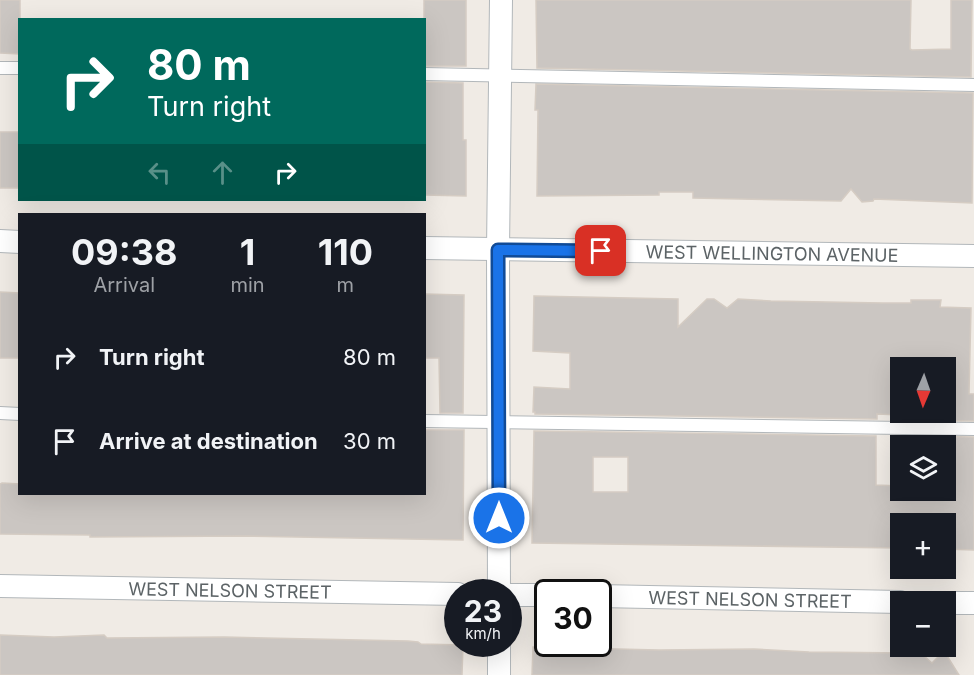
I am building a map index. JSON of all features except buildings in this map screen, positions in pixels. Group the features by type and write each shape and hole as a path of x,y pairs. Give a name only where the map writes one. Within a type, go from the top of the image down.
{"street":[{"path":"499,579 498,250 501,0"},
{"path":"0,241 18,242"},
{"name":"WEST WELLINGTON AVENUE","path":"426,248 974,256"},
{"name":"WEST NELSON STREET","path":"0,586 444,594"},
{"name":"WEST NELSON STREET","path":"612,596 890,602"},
{"path":"956,603 974,603"},
{"path":"499,657 499,675"}],"lane":[{"path":"0,68 18,68"},
{"path":"426,75 974,85"},
{"path":"0,413 18,414"},
{"path":"426,421 974,429"}],"route":[{"path":"499,518 498,250 601,251"}]}
